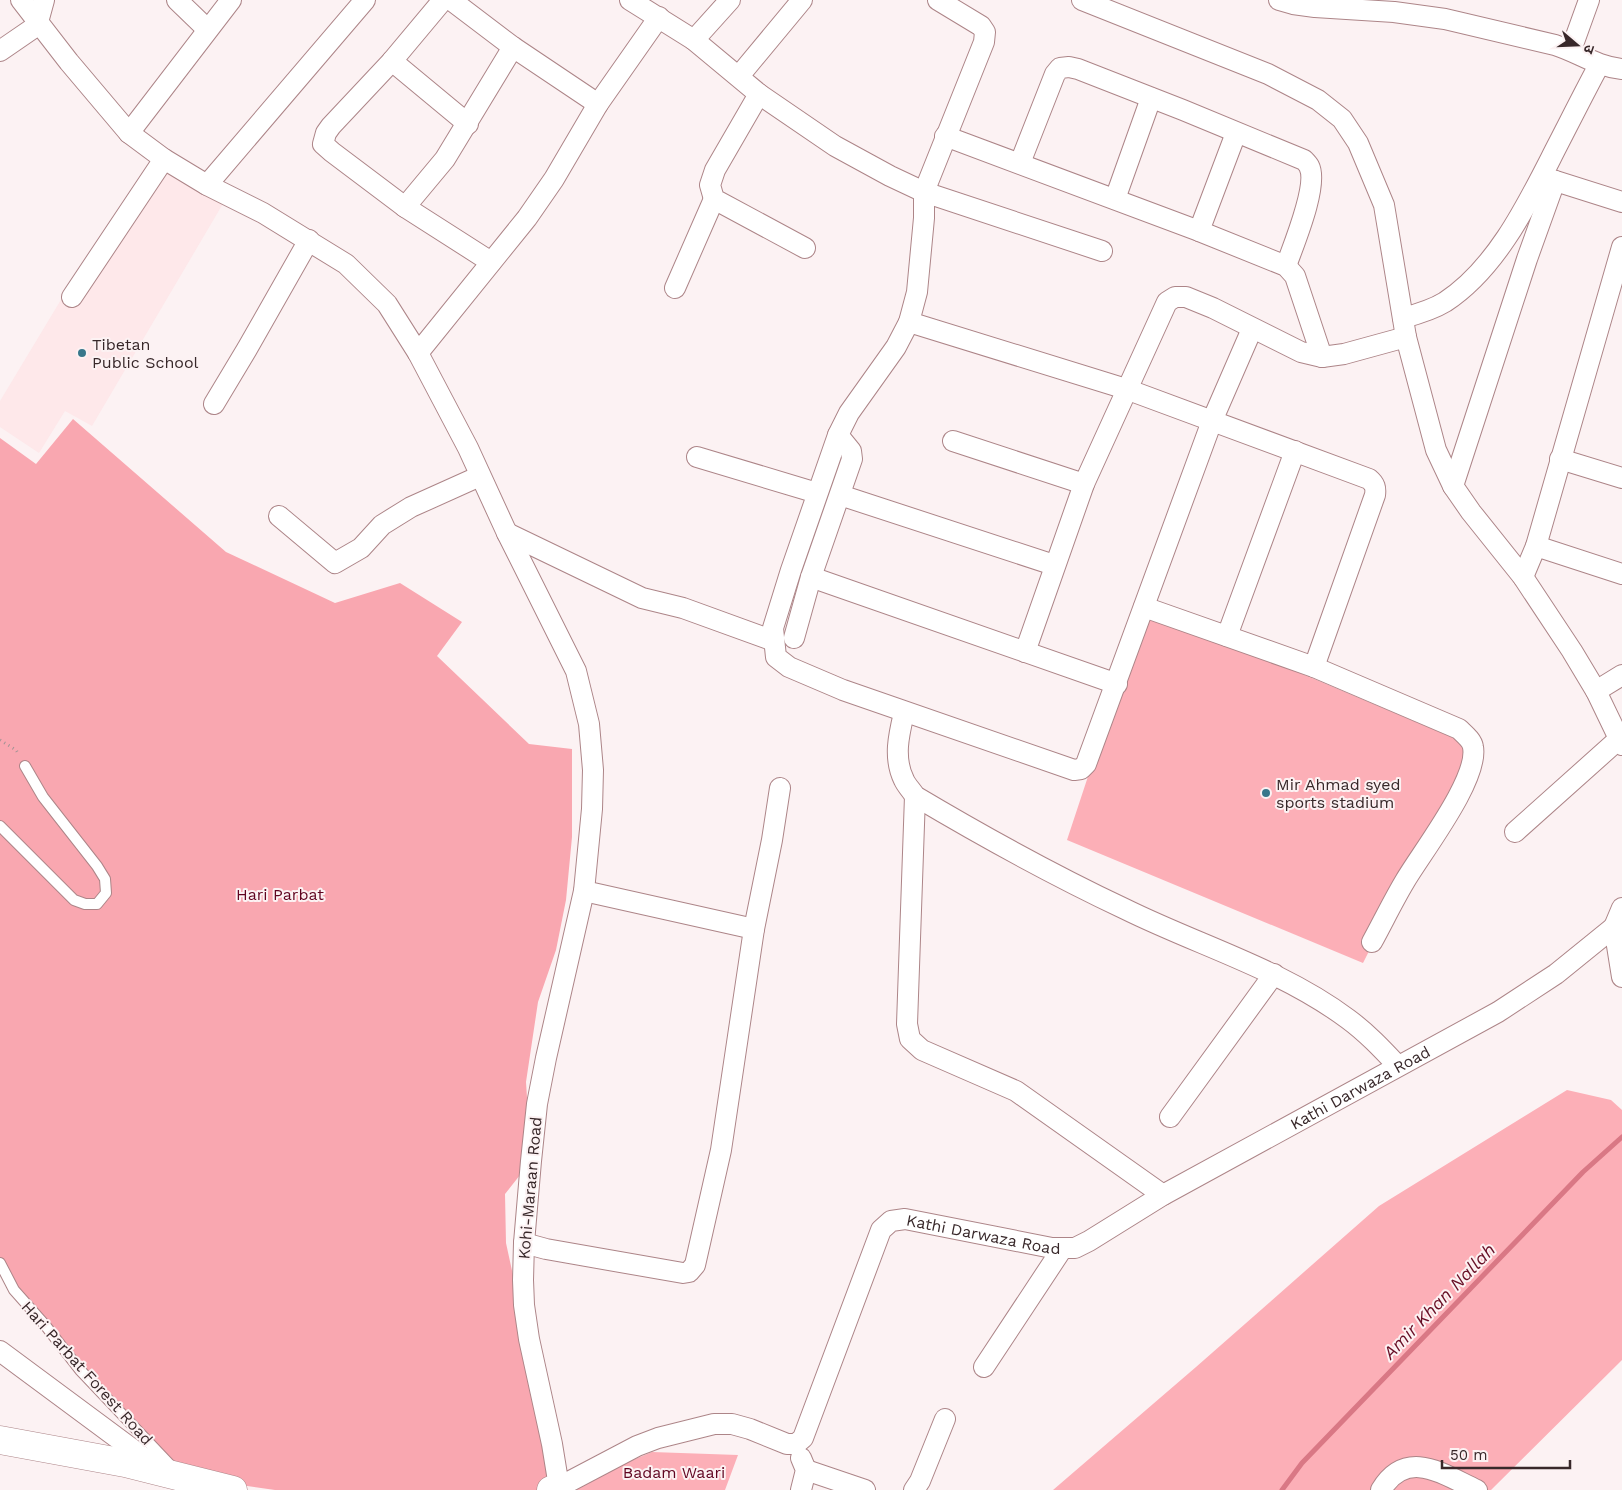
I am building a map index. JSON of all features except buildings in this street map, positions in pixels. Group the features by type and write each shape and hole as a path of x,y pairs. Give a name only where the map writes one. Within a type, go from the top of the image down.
{"street":[{"name":"Kohi-Maraan Road","path":"21,0 128,133 164,159 207,185 263,213 346,264 387,304 418,353 576,671 590,724 593,770 592,809 584,891 537,1104 524,1243 524,1305 535,1371 552,1444 555,1489"},
{"path":"0,51 32,29 38,22 44,0"},
{"path":"177,0 207,29"},
{"path":"128,133 231,0"},
{"path":"207,185 365,0"},
{"path":"443,0 392,61 331,126 326,133 323,144 405,207 491,262"},
{"path":"451,0 513,47 598,104"},
{"path":"630,0 694,40 759,94 835,146 890,176 924,192 1102,251"},
{"path":"694,40 730,0"},
{"path":"739,76 802,0"},
{"path":"938,0 981,26 985,32 984,42 924,192 924,218 917,292 909,322 896,347 849,413 838,435 773,628 776,658 789,667 904,713 1074,770 1081,769 1086,764 1117,684 1212,421 1252,329"},
{"path":"1083,0 1268,74 1318,100 1342,119 1358,143 1384,205 1404,328 1436,450 1453,486 1471,512 1523,577 1572,651 1596,692 1620,742 1515,832"},
{"path":"1279,0 1300,5 1343,4 1444,19 1571,50 1598,65 1622,70"},
{"path":"1571,50 1589,0"},
{"path":"418,353 527,218 554,179 598,104 659,17"},
{"path":"405,207 446,159 513,47"},
{"path":"392,61 468,124"},
{"path":"1453,486 1527,259 1548,179 1598,65"},
{"path":"1020,163 1055,74 1060,68 1078,69 1304,160 1310,166 1312,177 1311,191 1286,266"},
{"path":"676,288 714,199 710,185 715,170 759,94"},
{"path":"1115,199 1151,98"},
{"path":"1199,231 1236,133"},
{"path":"945,136 1199,231 1286,266 1295,276 1322,357"},
{"path":"72,297 164,159"},
{"path":"1025,652 1084,484 1167,302 1175,297 1186,297 1301,352 1322,357 1344,354 1404,328 1425,313 1446,302 1488,262 1548,179"},
{"path":"1548,179 1622,202"},
{"path":"714,199 805,248"},
{"path":"214,404 309,240"},
{"path":"1523,577 1536,546 1560,460 1616,291 1622,248"},
{"path":"909,322 1126,389 1370,479 1376,488 1376,495 1314,668"},
{"path":"794,638 811,577 840,495 852,454 838,435"},
{"path":"953,441 1084,484"},
{"path":"1227,636 1295,451"},
{"path":"697,457 817,493"},
{"path":"1560,460 1622,478"},
{"path":"278,516 336,563 361,548 382,525 411,507 480,476"},
{"path":"840,495 1054,565"},
{"path":"507,533 642,598 684,608 774,641"},
{"path":"1536,546 1622,574"},
{"path":"811,577 1117,684"},
{"path":"1144,607 1314,668 1459,730 1469,738 1474,746 1472,764 1460,794 1405,881 1372,942"},
{"path":"1596,692 1622,675"},
{"path":"904,713 898,738 898,758 904,780 915,796 1042,868 1093,894 1274,974 1303,990 1348,1019 1374,1040 1398,1066"},
{"path":"524,1243 546,1249 683,1273 689,1272 694,1265 721,1150 754,929 772,840 780,788"},
{"path":"915,796 908,1024 910,1039 922,1050 1016,1091 1164,1195"},
{"path":"584,891 754,929"},
{"path":"1622,908 1614,927 1622,977"},
{"name":"Kathi Darwaza Road","path":"796,1444 803,1438 880,1230 891,1221 905,1219 921,1221 1062,1249 1075,1248 1164,1195 1498,1012 1556,974 1614,927"},
{"path":"1170,1118 1274,974"},
{"path":"984,1367 1062,1249"},
{"path":"0,1351 147,1460"},
{"path":"914,1490 920,1482 945,1419"},
{"path":"555,1489 637,1446 658,1438 714,1424 732,1424 787,1444 796,1444 806,1470 802,1490"},
{"path":"0,1440 125,1463 232,1490"},
{"path":"1381,1490 1400,1470 1416,1466 1433,1470 1477,1490"},
{"path":"806,1470 865,1490"}],"lane":[{"path":"0,826 74,900 85,904 97,904 106,893 105,879 98,866 43,797 26,766"},
{"name":"Hari Parbat Forest Road","path":"0,1263 14,1290 45,1325 80,1370 181,1477"}],"path":[{"path":"0,740 16,750 26,766"}],"shaded area":[{"name":"Tibetan Public School","path":"167,166 224,202 92,426 65,411 39,453 0,427 0,401 62,298 75,306"}],"green space":[{"name":"Hari Parbat","path":"73,419 226,552 335,603 400,583 462,622 437,656 529,744 572,749 572,837 566,900 556,950 538,1002 526,1082 531,1161 505,1194 506,1243 559,1487 546,1490 275,1490 171,1475 14,1290 0,1264 0,438 36,464"},
{"name":"Mir Ahmad syed sports stadium","path":"1144,607 1473,746 1363,963 1067,840"},
{"path":"1567,1090 1611,1100 1622,1110 1622,1360 1491,1490 1053,1490 1379,1206"},
{"name":"Badam Waari","path":"652,1452 738,1455 725,1490 560,1490"}],"waterway":[{"name":"Amir Khan Nallah","path":"1282,1490 1302,1463 1583,1172 1622,1137"}],"place":[{"name":"Tibetan Public School","path":"82,353"},
{"name":"Mir Ahmad syed sports stadium","path":"1266,793"}]}
